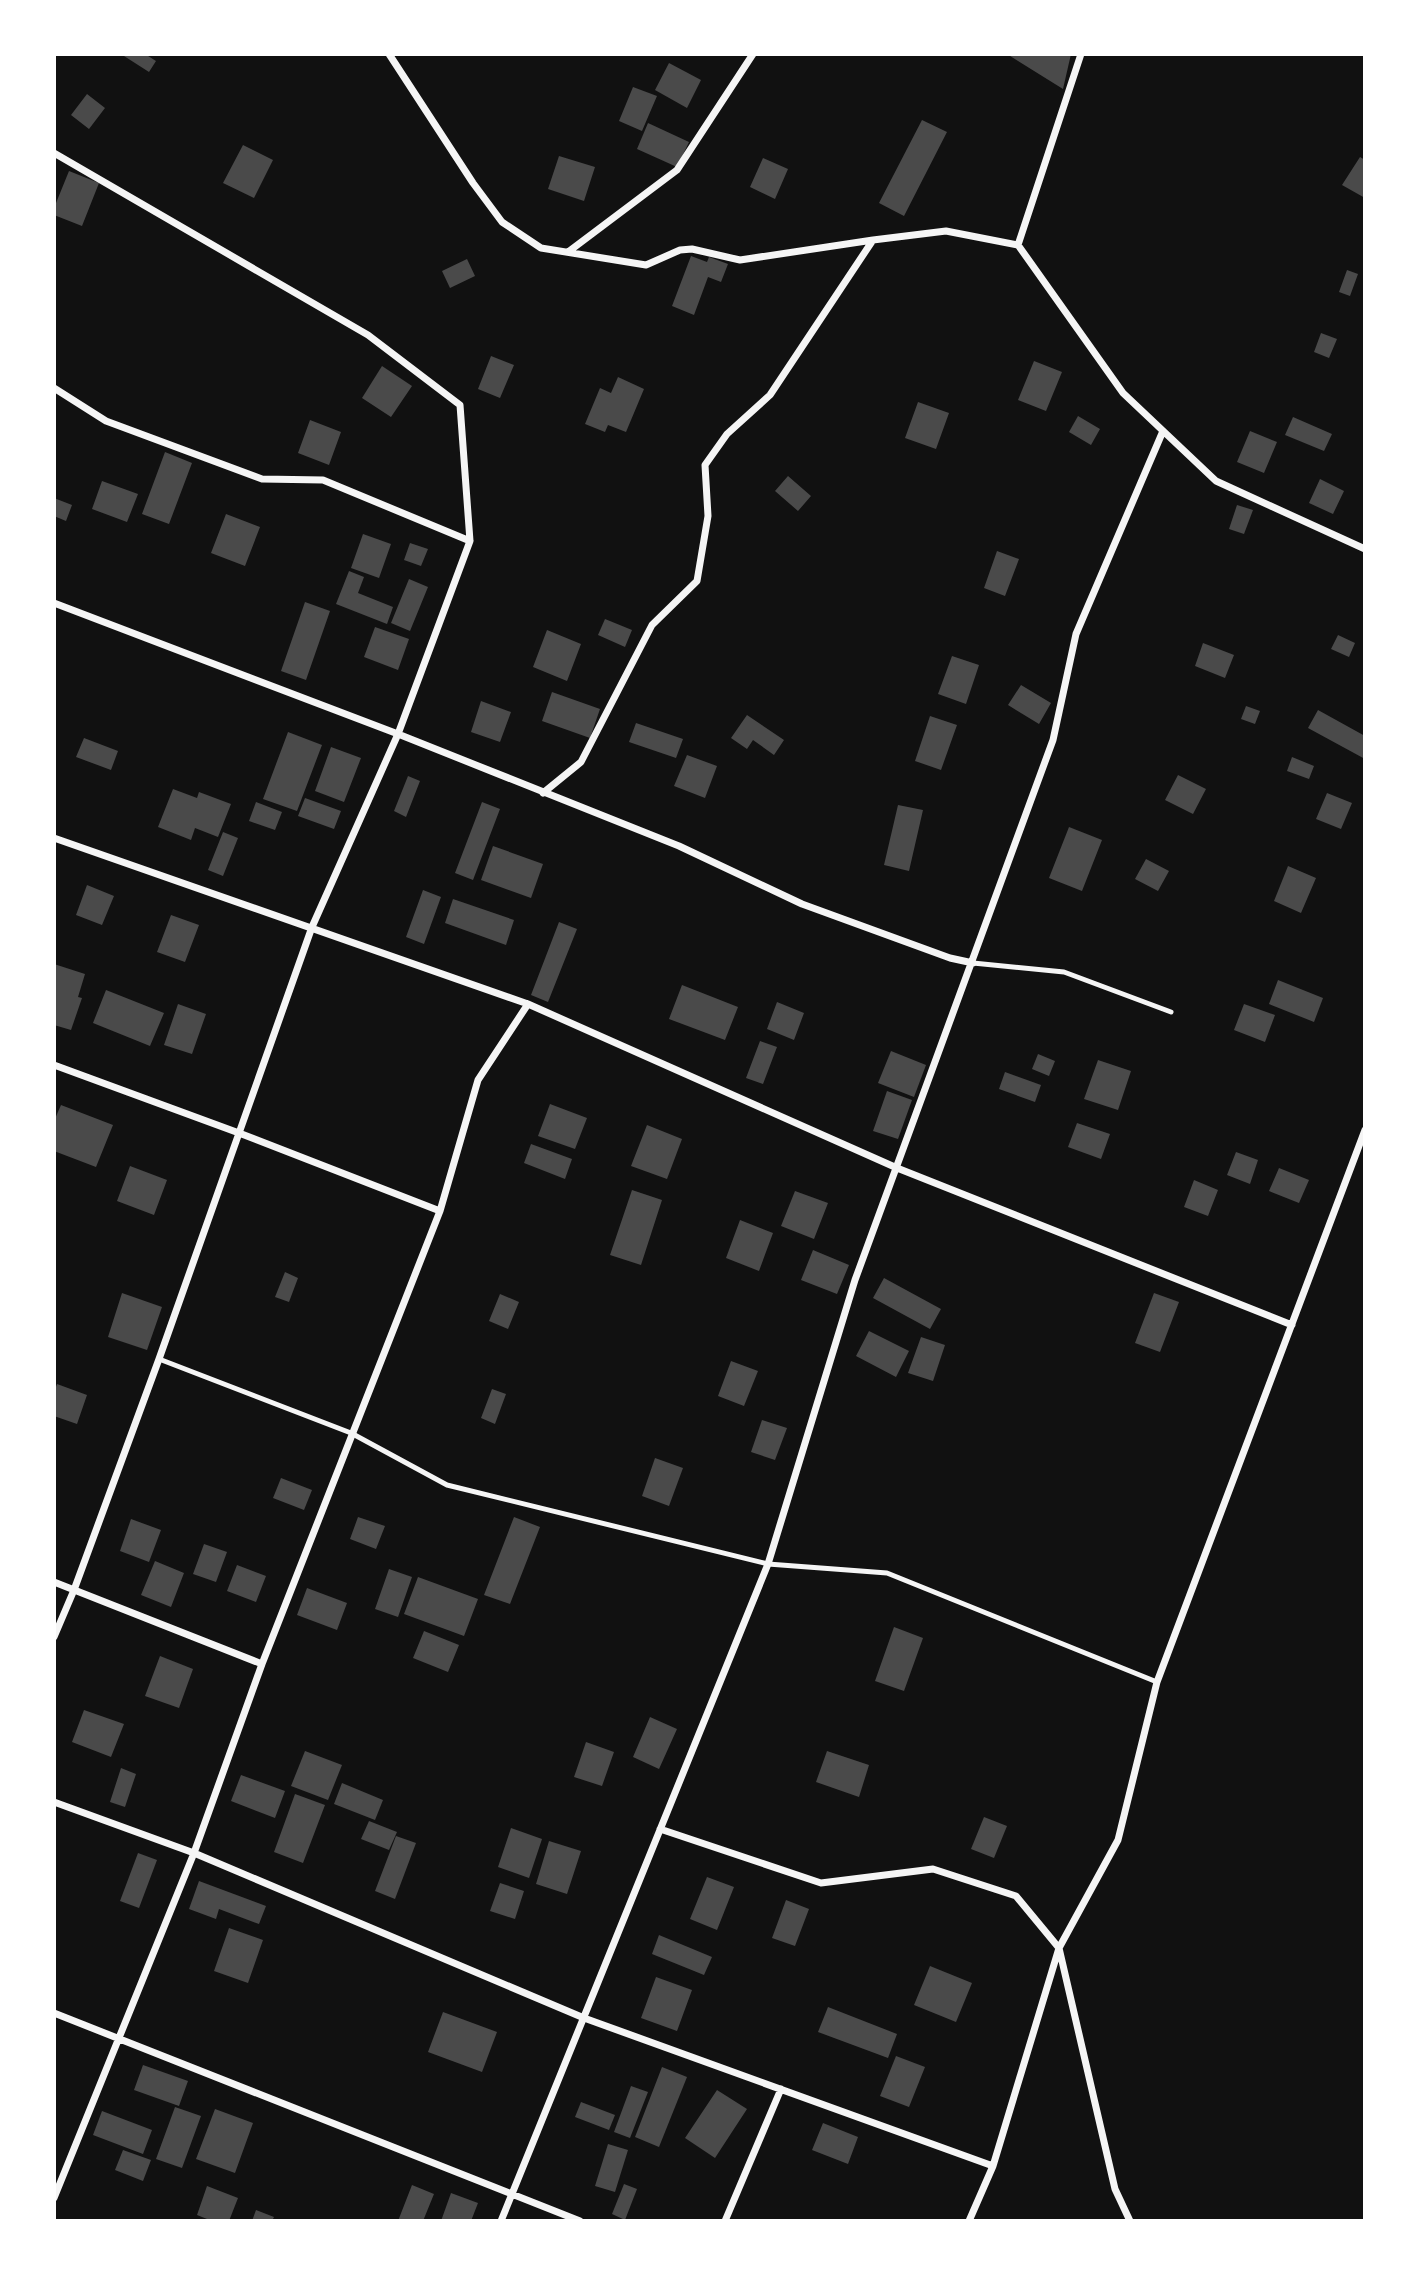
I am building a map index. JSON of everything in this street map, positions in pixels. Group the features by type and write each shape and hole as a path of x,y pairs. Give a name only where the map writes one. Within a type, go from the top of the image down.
{"street":[{"path":"389,54 473,183 502,222 541,248 646,265 680,250 692,249 740,260 946,231 1018,245 1123,393 1216,481 1365,549"},
{"path":"568,252 677,170 753,54"},
{"path":"1018,245 1081,54"},
{"path":"54,153 368,335 460,405 470,541 398,734 312,927 159,1359 74,1590 54,1637"},
{"path":"543,793 581,762 652,625 697,581 708,516 705,465 727,433 770,394 873,240"},
{"path":"54,388 106,421 262,479 323,480 470,541"},
{"path":"501,2221 768,1564 855,1280 1053,740 1076,634 1163,431"},
{"path":"54,603 398,734 679,846 802,904 950,958 973,963"},
{"path":"54,838 528,1004 897,1168 1292,1325"},
{"path":"54,2198 194,1853 262,1664 440,1211 478,1080 528,1004"},
{"path":"54,1065 440,1211"},
{"path":"969,2221 993,2166 1059,1948 1118,1840 1157,1682 1365,1130"},
{"path":"54,1582 262,1664"},
{"path":"54,1802 194,1853 584,2018 993,2166"},
{"path":"660,1829 821,1883 933,1869 1016,1896 1059,1948 1115,2189 1130,2221"},
{"path":"54,2013 580,2221"},
{"path":"724,2221 781,2089"}],"lane":[{"path":"973,963 1064,972 1171,1012"},
{"path":"159,1359 351,1433 447,1485 768,1564 887,1573 1157,1682"}],"building":[{"path":"145,54 156,61 149,72 124,56"},
{"path":"1007,54 1071,54 1063,89"},
{"path":"669,63 701,80 687,108 655,90"},
{"path":"633,87 657,96 642,131 619,121"},
{"path":"87,94 105,108 89,129 71,115"},
{"path":"922,120 947,132 904,216 879,203"},
{"path":"648,123 689,142 677,167 637,149"},
{"path":"243,145 273,160 254,198 223,183"},
{"path":"559,156 595,167 584,201 548,189"},
{"path":"1360,157 1365,160 1365,198 1342,185"},
{"path":"763,158 788,169 775,199 750,187"},
{"path":"69,171 99,183 82,226 54,215 54,208"},
{"path":"691,256 707,262 709,257 728,264 721,282 708,277 694,315 672,306"},
{"path":"467,259 475,276 450,288 442,271"},
{"path":"1347,270 1358,274 1350,296 1339,292"},
{"path":"1321,333 1337,339 1329,358 1314,352"},
{"path":"491,356 514,365 500,398 478,389"},
{"path":"1034,361 1062,372 1046,411 1018,400"},
{"path":"382,366 412,386 391,417 362,398"},
{"path":"618,377 644,389 626,432 608,425 605,432 585,424 600,388 611,393"},
{"path":"918,402 949,413 936,449 905,438"},
{"path":"1078,416 1100,429 1091,445 1069,432"},
{"path":"1293,417 1332,434 1324,451 1285,435"},
{"path":"310,420 341,432 329,465 298,453"},
{"path":"1250,431 1277,442 1264,473 1237,462"},
{"path":"165,452 192,463 169,524 142,514"},
{"path":"788,476 811,496 798,511 775,491"},
{"path":"1320,479 1344,491 1333,514 1309,503"},
{"path":"102,481 138,494 127,522 92,509"},
{"path":"54,498 72,505 66,521 54,516"},
{"path":"1237,505 1253,510 1244,534 1229,529"},
{"path":"226,514 260,527 245,566 211,553"},
{"path":"363,534 391,544 379,578 351,568"},
{"path":"410,543 428,549 421,566 404,560"},
{"path":"997,551 1019,559 1005,596 984,588"},
{"path":"349,571 364,577 358,593 393,607 387,624 336,604"},
{"path":"409,579 428,587 410,631 391,623"},
{"path":"305,602 330,611 306,680 281,671"},
{"path":"605,619 632,630 625,647 598,635"},
{"path":"375,627 409,639 398,670 364,657"},
{"path":"547,630 581,644 567,681 533,667"},
{"path":"1338,635 1355,643 1349,657 1331,649"},
{"path":"1203,643 1234,655 1225,678 1195,666"},
{"path":"952,656 979,665 966,704 938,694"},
{"path":"1021,685 1051,703 1039,724 1008,705"},
{"path":"552,692 600,709 590,738 542,721"},
{"path":"481,701 511,712 500,742 471,732"},
{"path":"1246,706 1260,711 1255,724 1241,719"},
{"path":"1318,710 1365,736 1365,759 1308,728"},
{"path":"747,715 784,740 774,755 753,740 747,749 731,738"},
{"path":"930,716 957,725 941,770 915,761"},
{"path":"636,723 683,739 676,758 629,742"},
{"path":"288,732 322,745 297,811 263,799"},
{"path":"84,738 118,751 111,770 76,757"},
{"path":"331,747 361,758 344,802 315,791"},
{"path":"687,755 717,766 705,798 674,786"},
{"path":"1292,757 1314,766 1309,779 1287,771"},
{"path":"1178,775 1206,789 1193,814 1165,800"},
{"path":"408,776 420,781 406,817 394,811"},
{"path":"173,789 197,798 199,792 231,804 218,837 195,828 191,840 158,827"},
{"path":"1327,793 1352,803 1341,829 1316,819"},
{"path":"305,798 341,811 334,829 298,816"},
{"path":"256,802 282,812 275,830 249,821"},
{"path":"482,802 500,809 473,880 455,873"},
{"path":"898,805 923,810 909,871 884,865"},
{"path":"1069,827 1102,840 1082,891 1049,878"},
{"path":"223,832 238,838 223,876 208,870"},
{"path":"493,846 543,864 531,898 481,880"},
{"path":"1146,859 1169,871 1158,891 1135,879"},
{"path":"1288,866 1316,878 1301,913 1274,901"},
{"path":"87,885 114,896 102,925 76,915"},
{"path":"423,890 441,897 424,944 406,937"},
{"path":"453,899 514,920 506,945 445,923"},
{"path":"171,915 199,925 185,962 157,952"},
{"path":"559,922 577,929 548,1002 531,995"},
{"path":"54,964 85,974 78,997 82,998 71,1030 54,1025"},
{"path":"1278,980 1323,998 1314,1022 1269,1004"},
{"path":"682,985 738,1007 725,1040 669,1019"},
{"path":"106,990 164,1013 150,1046 93,1023"},
{"path":"777,1002 804,1013 794,1040 767,1029"},
{"path":"178,1004 206,1014 192,1054 164,1045"},
{"path":"1244,1004 1275,1015 1265,1042 1234,1030"},
{"path":"760,1041 777,1047 763,1084 746,1078"},
{"path":"891,1051 926,1065 914,1097 878,1083"},
{"path":"1038,1054 1055,1061 1049,1076 1032,1069"},
{"path":"1098,1060 1131,1071 1118,1110 1084,1099"},
{"path":"1005,1072 1041,1085 1035,1102 999,1089"},
{"path":"887,1091 912,1100 898,1139 873,1131"},
{"path":"550,1104 587,1118 575,1149 538,1136"},
{"path":"61,1105 113,1125 96,1167 54,1151 54,1121"},
{"path":"1077,1123 1110,1134 1101,1159 1068,1147"},
{"path":"647,1125 682,1139 667,1179 631,1166"},
{"path":"531,1144 572,1159 565,1179 524,1163"},
{"path":"1236,1152 1258,1160 1250,1184 1227,1175"},
{"path":"130,1166 167,1180 154,1215 117,1201"},
{"path":"1279,1168 1309,1180 1299,1203 1269,1191"},
{"path":"1194,1180 1218,1190 1208,1216 1184,1207"},
{"path":"632,1190 662,1200 641,1265 610,1255"},
{"path":"795,1191 828,1203 814,1239 781,1226"},
{"path":"740,1220 773,1233 759,1271 726,1258"},
{"path":"813,1250 849,1265 837,1294 801,1280"},
{"path":"285,1272 298,1278 289,1302 275,1297"},
{"path":"884,1278 941,1309 930,1329 873,1298"},
{"path":"122,1293 162,1307 147,1350 108,1337"},
{"path":"1154,1293 1179,1302 1160,1352 1135,1343"},
{"path":"500,1294 519,1302 508,1329 489,1321"},
{"path":"869,1331 909,1351 896,1377 856,1356"},
{"path":"921,1337 945,1345 933,1381 908,1373"},
{"path":"731,1361 758,1371 744,1406 718,1396"},
{"path":"57,1384 87,1395 77,1424 54,1416 54,1392"},
{"path":"492,1389 506,1394 495,1424 481,1418"},
{"path":"762,1420 787,1428 775,1460 751,1452"},
{"path":"655,1458 683,1468 669,1506 642,1496"},
{"path":"281,1478 312,1490 304,1510 273,1498"},
{"path":"358,1517 385,1526 376,1549 350,1539"},
{"path":"514,1517 540,1527 510,1604 484,1595"},
{"path":"131,1519 161,1530 149,1562 120,1551"},
{"path":"204,1544 227,1552 216,1582 193,1574"},
{"path":"155,1561 184,1573 171,1607 141,1595"},
{"path":"237,1565 266,1576 256,1602 227,1591"},
{"path":"389,1569 412,1577 398,1617 375,1609"},
{"path":"418,1577 478,1599 464,1636 404,1614"},
{"path":"307,1588 347,1603 337,1630 297,1615"},
{"path":"894,1627 923,1638 904,1691 875,1681"},
{"path":"424,1631 459,1645 448,1672 413,1658"},
{"path":"160,1656 193,1669 179,1708 145,1696"},
{"path":"84,1710 124,1724 111,1757 72,1742"},
{"path":"650,1717 677,1729 659,1769 633,1757"},
{"path":"586,1742 614,1752 602,1786 574,1777"},
{"path":"305,1751 342,1765 328,1800 291,1786"},
{"path":"827,1751 869,1765 859,1797 816,1782"},
{"path":"121,1768 136,1774 125,1807 110,1802"},
{"path":"241,1775 285,1791 275,1818 231,1801"},
{"path":"342,1783 383,1800 375,1820 334,1804"},
{"path":"295,1794 325,1805 303,1863 274,1852"},
{"path":"984,1817 1007,1826 994,1858 971,1849"},
{"path":"369,1821 397,1832 389,1850 361,1839"},
{"path":"511,1828 542,1839 529,1878 498,1867"},
{"path":"396,1836 416,1843 395,1899 375,1891"},
{"path":"549,1841 581,1851 567,1894 536,1884"},
{"path":"138,1853 157,1860 139,1908 120,1901"},
{"path":"707,1877 734,1887 717,1930 690,1919"},
{"path":"199,1881 266,1906 259,1924 219,1909 216,1919 189,1909"},
{"path":"500,1883 524,1891 515,1919 490,1911"},
{"path":"786,1900 809,1909 795,1946 772,1938"},
{"path":"229,1928 263,1940 248,1983 214,1971"},
{"path":"659,1935 712,1957 704,1975 652,1954"},
{"path":"930,1966 972,1983 956,2022 914,2005"},
{"path":"656,1977 692,1990 677,2031 641,2018"},
{"path":"828,2007 897,2034 888,2058 818,2032"},
{"path":"443,2012 497,2032 482,2072 428,2052"},
{"path":"896,2056 925,2067 909,2107 880,2096"},
{"path":"143,2065 188,2081 179,2106 134,2090"},
{"path":"662,2067 687,2077 659,2147 635,2137"},
{"path":"631,2086 648,2092 630,2138 614,2132"},
{"path":"717,2090 747,2109 715,2158 685,2138"},
{"path":"581,2102 615,2115 609,2130 575,2117"},
{"path":"175,2107 201,2116 182,2168 156,2159"},
{"path":"215,2109 253,2123 235,2173 196,2159"},
{"path":"102,2111 152,2130 143,2154 93,2135"},
{"path":"823,2123 858,2137 848,2164 812,2150"},
{"path":"608,2144 628,2150 615,2192 595,2186"},
{"path":"123,2150 151,2160 143,2181 115,2170"},
{"path":"624,2184 637,2189 625,2220 612,2214"},
{"path":"412,2185 434,2194 423,2221 398,2221"},
{"path":"207,2186 238,2198 229,2221 212,2221 197,2215"},
{"path":"451,2193 478,2203 471,2221 441,2221"},
{"path":"256,2210 274,2217 272,2221 252,2221"}]}
